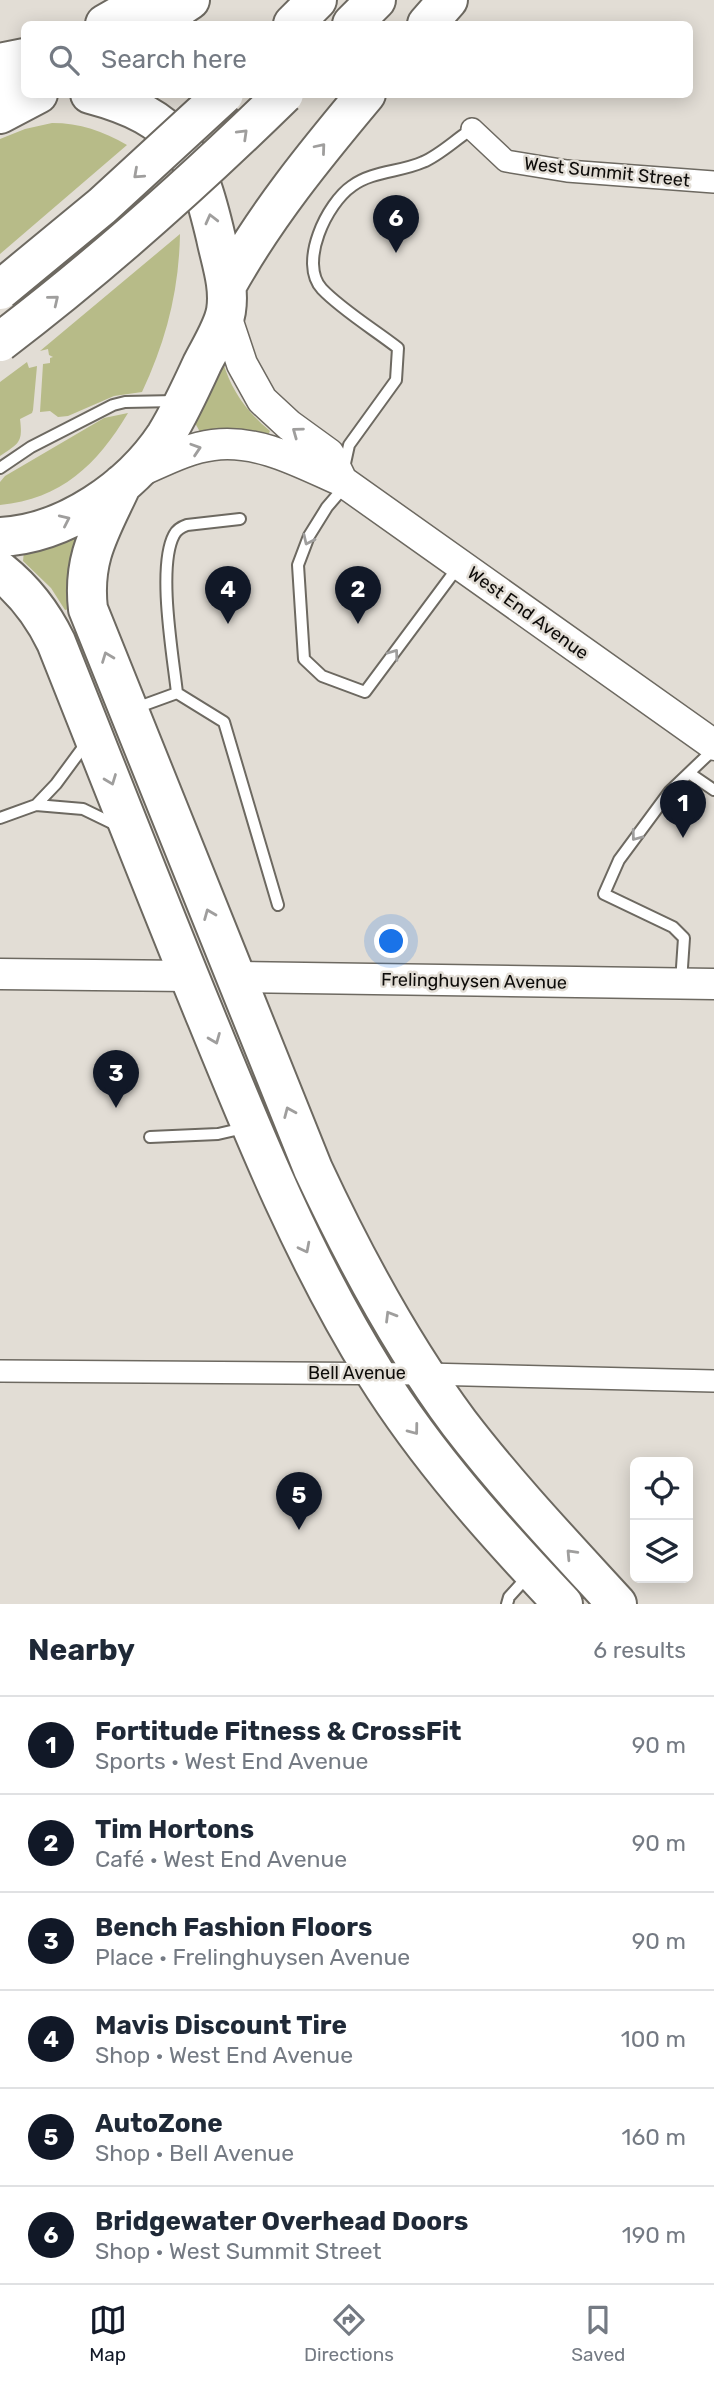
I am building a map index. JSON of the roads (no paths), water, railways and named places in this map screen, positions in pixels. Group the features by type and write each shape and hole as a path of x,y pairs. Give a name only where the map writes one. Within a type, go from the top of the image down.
{"highway":[{"path":"110,21 147,0"},
{"path":"158,21 190,0"},
{"path":"296,21 317,0"},
{"path":"355,21 376,0"},
{"path":"430,21 449,0"},
{"path":"0,63 21,59"},
{"path":"0,114 30,98"},
{"path":"105,98 120,102 170,132 189,154 202,181 226,299"},
{"path":"0,290 102,206 220,98"},
{"path":"0,342 122,244 213,164 280,98"},
{"path":"363,98 294,181 262,226 226,299 184,401 165,435 127,479 92,547 87,596 93,623 127,711 292,1121 336,1219 386,1310 459,1422 506,1481 617,1604"},
{"path":"0,537 34,532 63,522 127,479"},
{"path":"0,571 30,598 45,620 250,1126 293,1225 327,1292 375,1373 410,1425 441,1465 563,1604"}],"street":[{"path":"0,83 21,86"},
{"name":"West Summit Street","path":"472,129 506,161 567,171 714,182"},
{"name":"West End Avenue","path":"226,299 242,364 262,400 289,425 329,454 344,483"},
{"name":"West End Avenue","path":"127,479 192,450 211,445 235,444 275,452 344,483 714,747"},
{"path":"0,974 189,976"},
{"name":"Frelinghuysen Avenue","path":"235,977 714,984"},
{"name":"Bell Avenue","path":"0,1371 375,1373 714,1381"}],"lane":[{"path":"460,565 365,692 322,676 304,659 298,565 309,536 344,483 349,445 396,380 398,348 320,287 312,268 312,256 327,213 350,187 360,181 424,162 472,129"},
{"path":"0,468 32,447 113,405 125,402 184,401"},
{"path":"177,693 166,590 171,543 179,528 187,524 240,519"},
{"path":"127,711 177,693"},
{"path":"177,693 224,722 278,905"},
{"path":"36,805 56,784 93,734"},
{"path":"681,984 684,938 673,927 604,894 619,860 670,791 714,747"},
{"path":"688,773 714,790"},
{"path":"0,818 36,805 83,809 131,832"},
{"path":"150,1137 218,1134 250,1126"},
{"path":"507,1604 509,1597 533,1572"}],"place":[{"name":"Bridgewater Overhead Doors","path":"396,253"},
{"name":"Mavis Discount Tire","path":"228,624"},
{"name":"Tim Hortons","path":"358,624"},
{"name":"Fortitude Fitness & CrossFit","path":"683,838"},
{"name":"Bench Fashion Floors","path":"116,1108"},
{"name":"AutoZone","path":"299,1530"}]}
